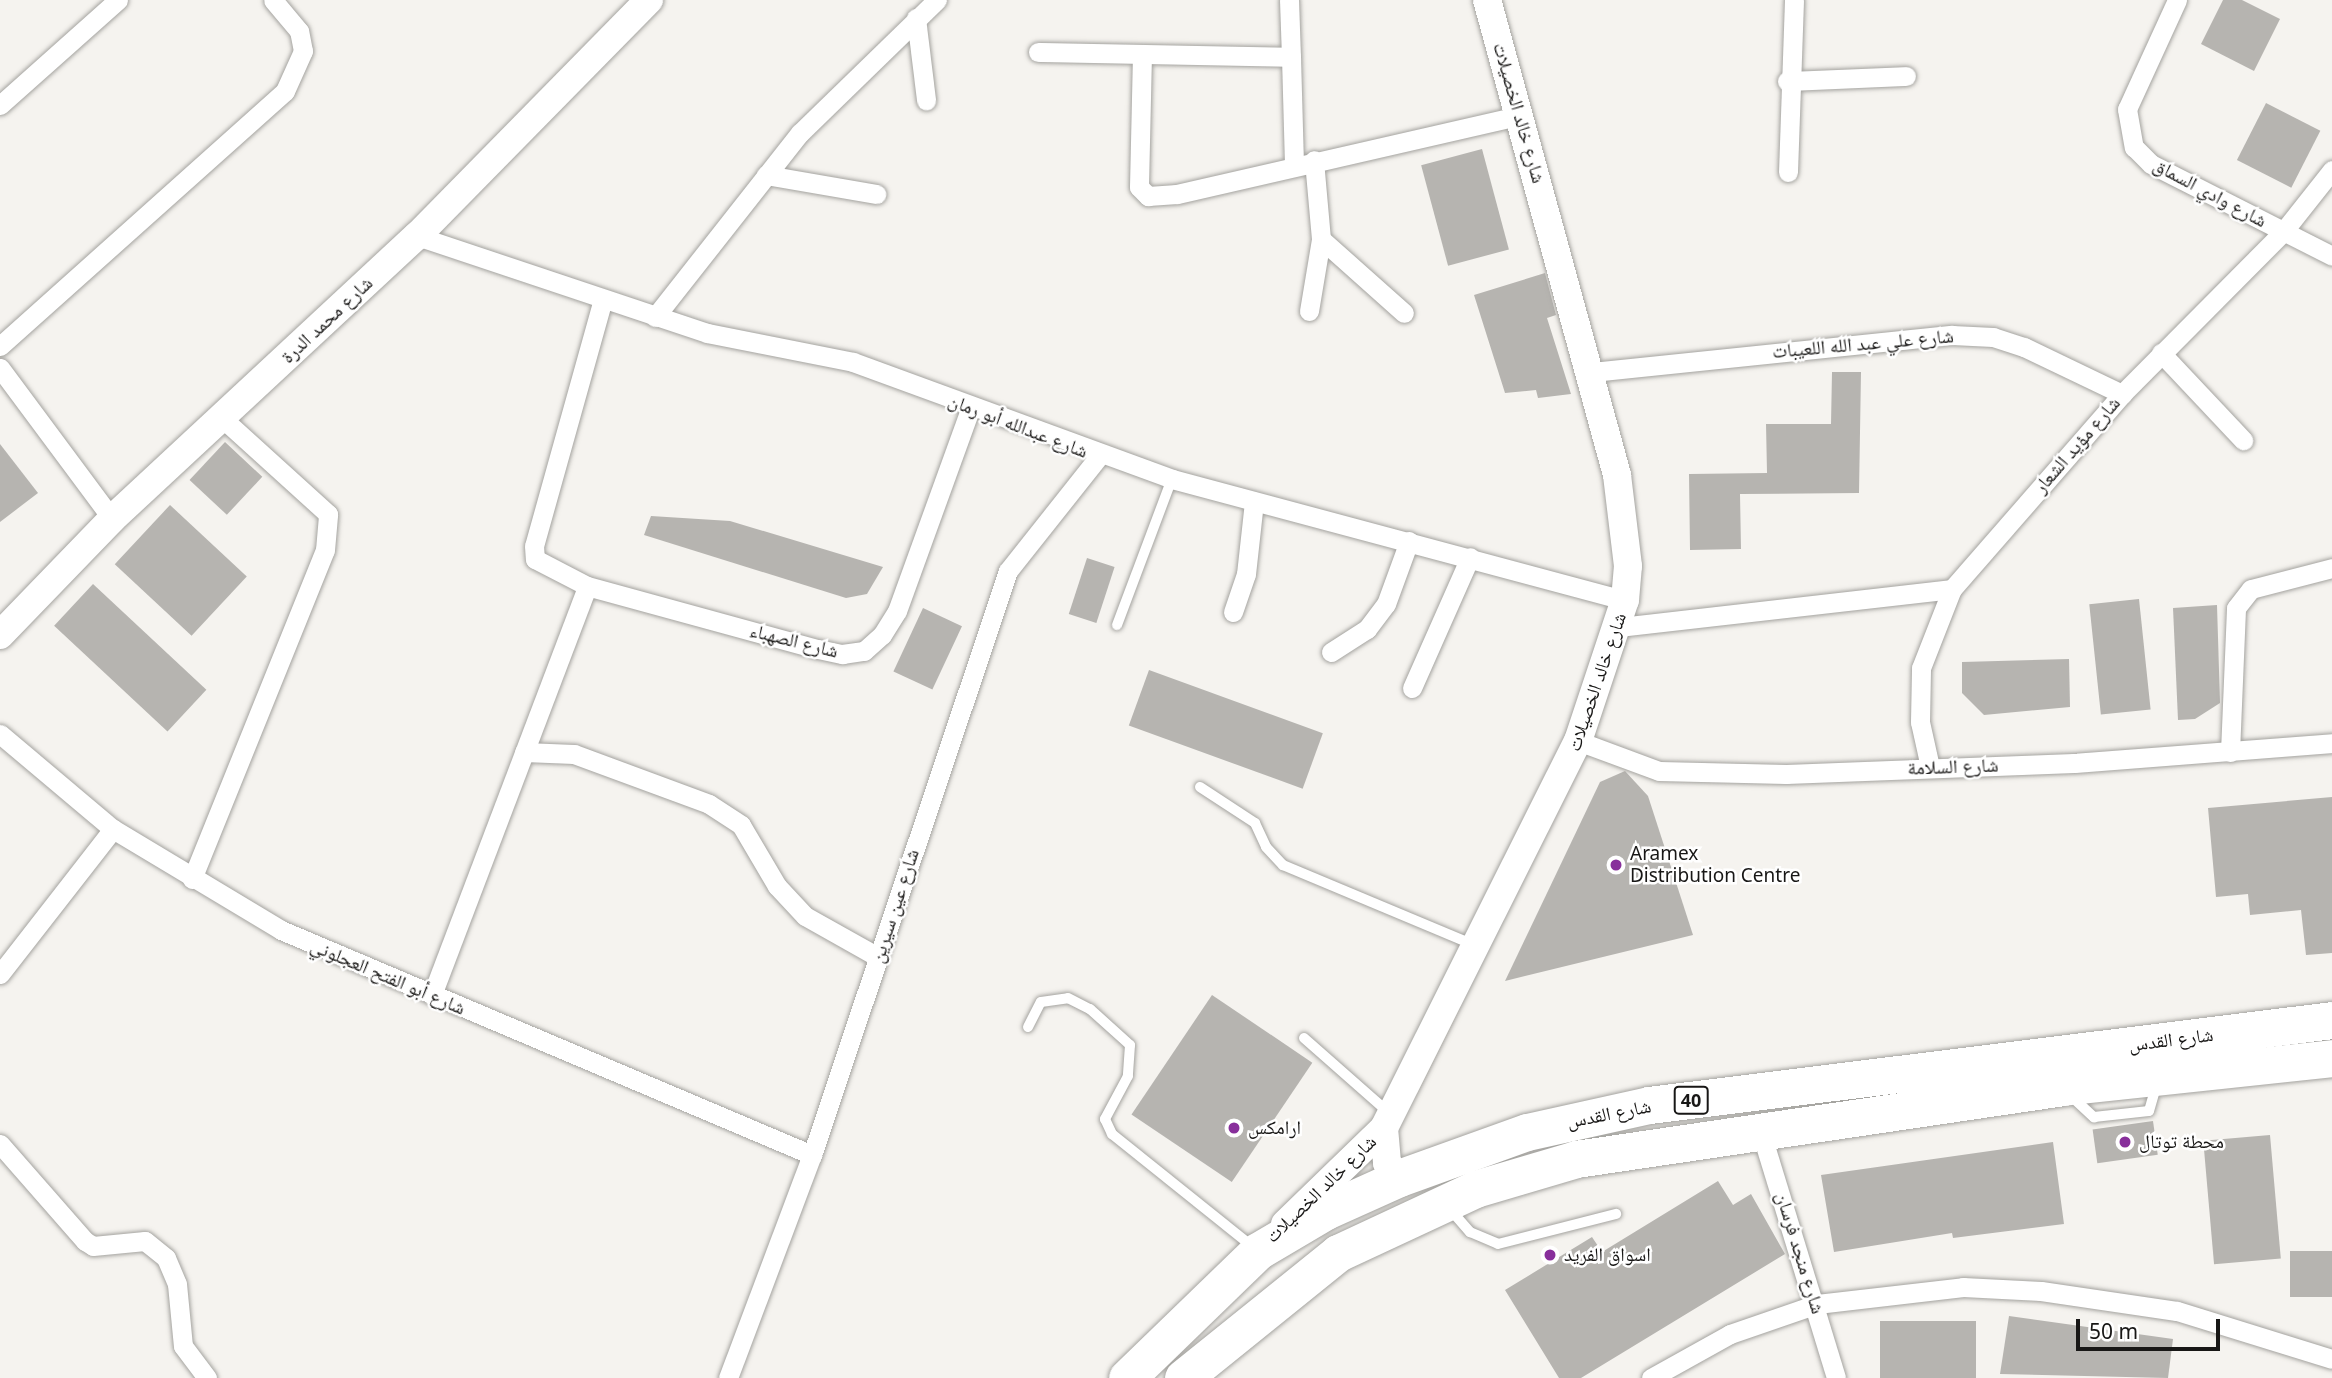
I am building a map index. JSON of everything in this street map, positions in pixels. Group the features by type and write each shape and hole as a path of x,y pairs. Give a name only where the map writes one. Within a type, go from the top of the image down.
{"highway":[{"name":"شارع القدس","path":"1127,1378 1258,1251 1326,1211 1398,1178 1527,1132 1649,1105 2332,1020"},
{"name":"شارع القدس","path":"1183,1378 1303,1276 1444,1202 1588,1157 1760,1129 2062,1087 2332,1058"}],"street":[{"path":"0,105 118,0"},
{"path":"0,346 285,91 303,51 299,30 273,0"},
{"name":"شارع محمد الدرة","path":"0,635 112,519 418,236 649,0"},
{"path":"655,317 766,175 837,92 937,0"},
{"path":"1289,0 1294,164"},
{"name":"شارع خالد الخصيلات","path":"1258,1251 1387,1121 1478,946 1578,741 1619,627 1625,600 1628,566 1617,475 1592,372 1487,0"},
{"path":"1788,172 1787,80 1794,0"},
{"name":"شارع وادي السماق","path":"2177,0 2127,109 2134,147 2151,164 2332,256"},
{"path":"916,18 926,100"},
{"path":"1038,52 1291,57"},
{"path":"1142,54 1143,193 1177,194 1294,164 1518,117"},
{"path":"1787,80 1906,76"},
{"path":"1309,311 1321,239 1314,160"},
{"name":"شارع مؤيد الشعار","path":"1930,767 1920,722 1920,668 1952,589 2122,394 2283,232 2332,170"},
{"path":"766,175 876,194"},
{"name":"شارع عبدالله أبو رمان","path":"418,236 707,333 853,362 970,409 1099,456 1172,479 1625,600"},
{"path":"1321,239 1404,313"},
{"name":"شارع الصهباء","path":"603,299 534,546 536,559 587,586 818,649 842,654 864,651 897,611 970,409"},
{"name":"شارع علي عبد الله اللعيبات","path":"1592,372 1952,335 1993,337 2024,347 2122,394"},
{"path":"2161,353 2243,440"},
{"path":"0,368 112,519"},
{"path":"192,879 325,550 328,514 312,495 222,418"},
{"name":"شارع عين سيرين","path":"728,1378 812,1155 1008,571 1099,456"},
{"path":"1233,611 1245,574 1254,501"},
{"path":"1331,652 1367,629 1386,604 1409,541"},
{"path":"1412,688 1470,557"},
{"path":"2230,752 2235,608 2251,590 2332,568"},
{"path":"432,995 587,586"},
{"path":"1619,627 1952,589"},
{"name":"شارع أبو الفتح العجلوني","path":"0,734 113,830 192,879 304,942 812,1155"},
{"name":"شارع السلامة","path":"1578,741 1631,763 1693,773 1930,767 2230,752 2332,743"},
{"path":"524,752 574,754 709,804 741,825 777,886 805,916 878,957"},
{"path":"0,974 113,830"},
{"name":"شارع خالد الخصيلات","path":"1387,1121 1387,1163 1398,1178"},
{"name":"شارع منجد فرسان","path":"1760,1129 1817,1304 1836,1378"},
{"path":"0,1144 85,1241 93,1246 145,1241 166,1258 177,1284 183,1346 207,1378"},
{"path":"1651,1378 1730,1334 1817,1304 1950,1287 2041,1291 2177,1311 2332,1359"}],"lane":[{"path":"1117,625 1172,479"},
{"path":"1200,787 1229,801 1255,823 1266,847 1283,865 1478,946"},
{"path":"1028,1027 1041,1002 1068,998 1090,1009 1130,1045 1128,1076 1105,1119 1112,1134 1258,1251"},
{"path":"1304,1038 1387,1121"},
{"path":"1444,1202 1470,1232 1498,1244 1616,1214"}],"building":[{"path":"2223,0 2242,0 2280,19 2254,71 2201,44"},
{"path":"2266,103 2320,131 2291,188 2237,160"},
{"path":"1482,149 1509,249 1448,266 1421,165"},
{"path":"1545,273 1556,315 1547,318 1571,394 1538,398 1536,390 1505,393 1474,295"},
{"path":"1832,372 1861,372 1859,493 1740,494 1741,549 1690,550 1689,474 1767,473 1766,424 1831,424"},
{"path":"225,442 262,477 227,515 190,480"},
{"path":"0,444 38,493 0,522"},
{"path":"170,505 247,577 192,636 115,564"},
{"path":"651,516 730,521 883,567 867,594 846,598 644,535"},
{"path":"1087,558 1115,567 1096,623 1069,614"},
{"path":"93,584 206,690 167,731 54,626"},
{"path":"2139,599 2151,709 2101,715 2089,604"},
{"path":"2217,605 2220,703 2195,719 2178,720 2173,608"},
{"path":"923,608 962,626 932,690 893,671"},
{"path":"2069,659 2070,707 1984,715 1962,693 1962,662"},
{"path":"1149,670 1323,733 1303,789 1129,725"},
{"name":"Aramex Distribution Centre","path":"1625,771 1648,796 1693,935 1505,981 1600,782"},
{"path":"2332,797 2332,953 2306,955 2301,910 2250,915 2248,894 2216,897 2208,808"},
{"path":"1212,995 1312,1063 1232,1182 1131,1114"},
{"name":"محطة توتال","path":"2153,1121 2158,1155 2097,1163 2093,1129"},
{"path":"2270,1135 2281,1259 2214,1264 2203,1141"},
{"path":"2053,1142 2064,1224 1953,1238 1952,1233 1834,1252 1821,1175"},
{"path":"1718,1181 1733,1205 1751,1194 1785,1254 1581,1378 1559,1378 1505,1290 1592,1237 1602,1252"},
{"path":"2290,1251 2332,1251 2332,1297 2290,1297"},
{"path":"2009,1316 2173,1339 2168,1378 2000,1374"},
{"path":"1880,1321 1976,1321 1976,1378 1880,1378"}],"place":[{"name":"Aramex Distribution Centre","path":"1616,865"},
{"name":"ارامكس","path":"1234,1128"},
{"name":"محطة توتال","path":"2125,1142"},
{"name":"اسواق الفريد","path":"1550,1255"}]}
